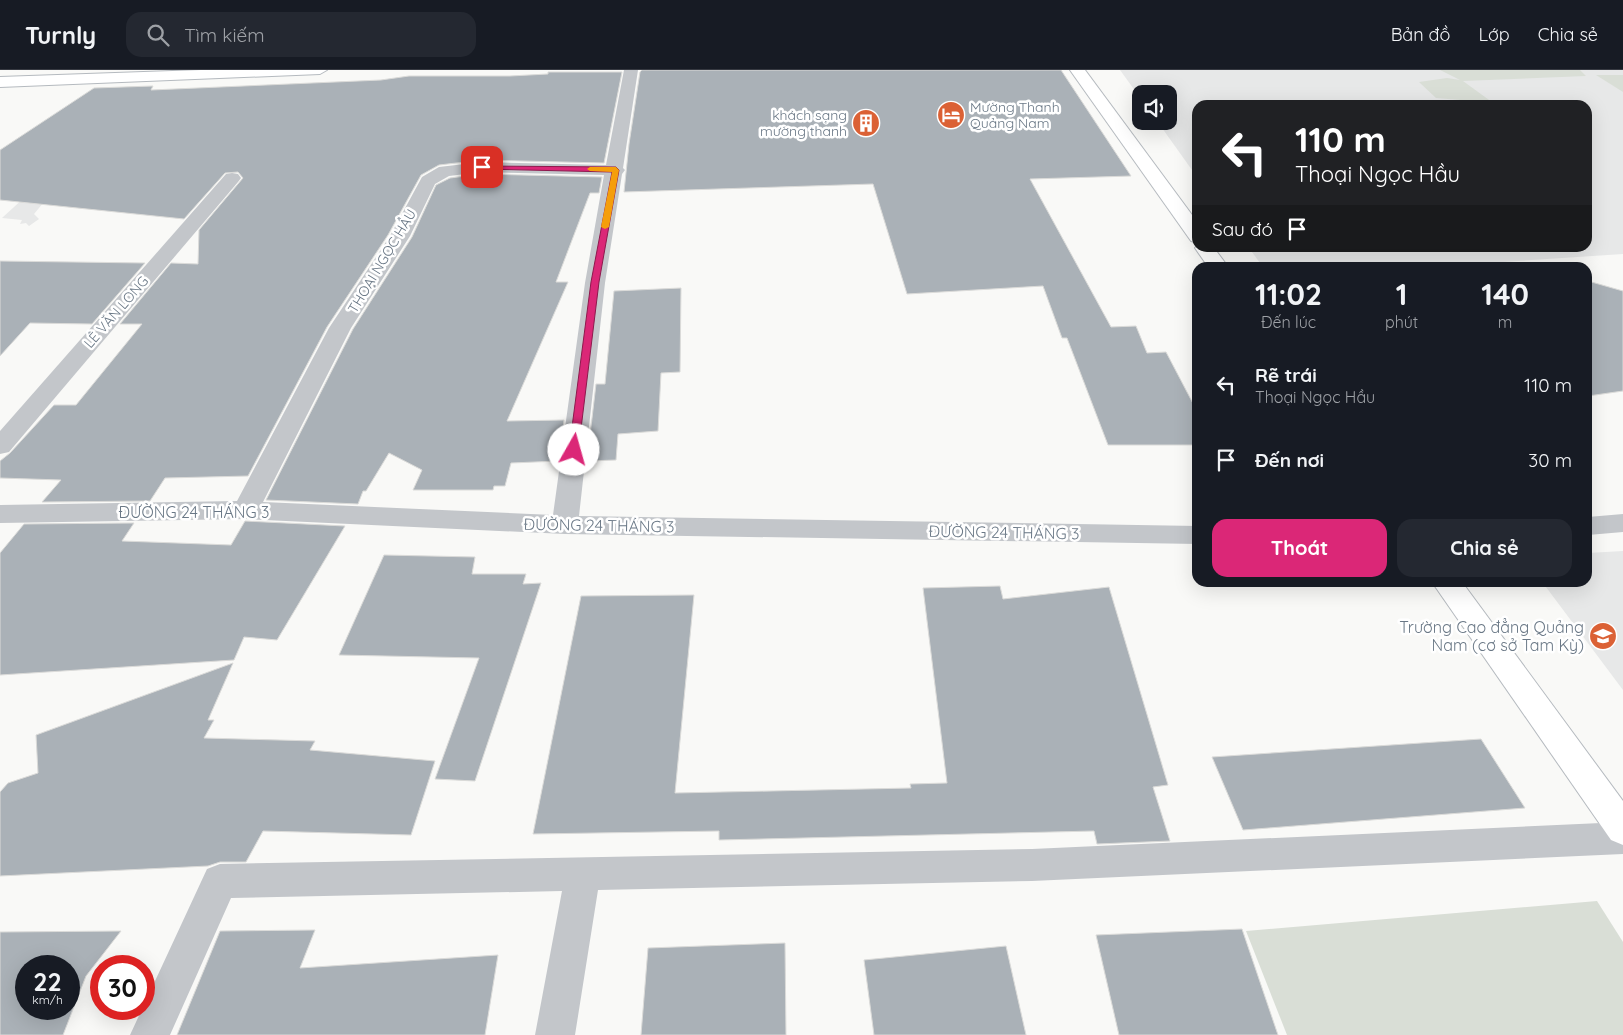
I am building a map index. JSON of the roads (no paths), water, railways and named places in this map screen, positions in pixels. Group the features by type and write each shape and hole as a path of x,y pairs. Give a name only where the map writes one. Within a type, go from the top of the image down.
{"street":[{"path":"0,76 8,70"},
{"path":"0,82 320,70"},
{"path":"565,525 595,282 616,170 631,70"},
{"path":"1077,70 1192,229"},
{"name":"THOẠI NGỌC HẦU","path":"246,510 340,328 400,236 428,180 445,171 482,167 616,170"},
{"name":"LÊ VĂN LONG","path":"0,446 232,178"},
{"name":"ĐƯỜNG 24 THÁNG 3","path":"0,514 246,510 565,525 1192,535"},
{"path":"1592,526 1623,523"},
{"path":"1450,587 1623,829"},
{"path":"150,1035 220,881 1032,865 1623,838"},
{"path":"555,1035 583,874"}],"place":[{"name":"Mường Thanh Quảng Nam","path":"951,115"},
{"name":"khách sạng mường thanh","path":"866,123"},
{"name":"Trường Cao đẳng Quảng Nam (cơ sở Tam Kỳ)","path":"1603,636"}]}
